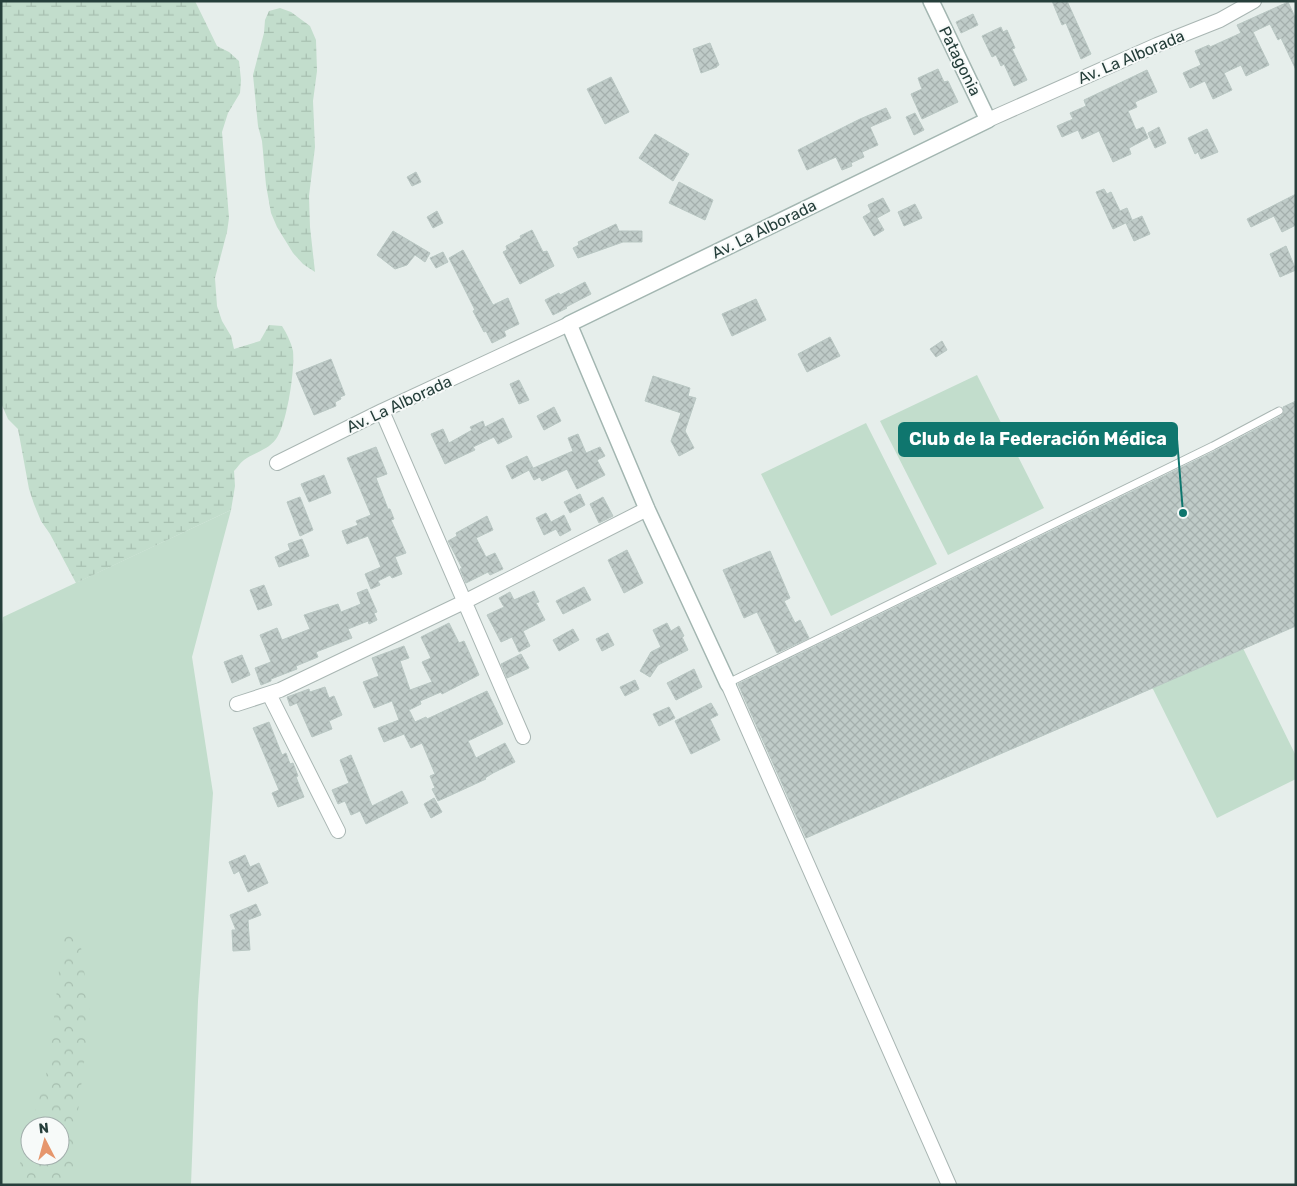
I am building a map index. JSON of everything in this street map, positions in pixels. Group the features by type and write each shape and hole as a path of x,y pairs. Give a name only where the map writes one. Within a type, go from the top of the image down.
{"main road":[{"name":"Patagonia","path":"931,1 988,120"},
{"name":"Av. La Alborada","path":"569,324 988,120"},
{"path":"569,324 647,509 728,684"}],"street":[{"name":"Av. La Alborada","path":"988,120 1157,45 1220,20 1254,1"},
{"name":"Av. La Alborada","path":"277,463 382,411 569,324"},
{"path":"382,411 523,737"},
{"path":"237,704 269,694 464,602 647,509"},
{"path":"728,684 949,1185"},
{"path":"269,694 338,831"}],"lane":[{"path":"728,684 1204,450 1279,411"}],"green space":[{"path":"1,1 195,1 217,46 229,52 239,61 241,80 240,93 228,113 222,132 229,218 215,278 217,306 222,321 231,336 234,349 260,341 269,325 282,326 289,338 293,351 293,371 284,422 273,443 244,460 234,471 235,486 231,510 76,583 41,521 29,489 18,429 8,419 1,403"},
{"path":"280,8 291,12 310,26 316,40 317,71 313,101 315,147 309,196 315,272 303,264 293,253 271,213 262,141 258,126 253,75 264,33 265,20 269,11"},
{"path":"977,375 1044,508 948,555 880,421"},
{"path":"866,423 937,564 831,616 761,474"},
{"path":"231,510 192,657 213,793 198,1001 191,1185 1,1185 1,632 3,617"},
{"path":"1239,640 1296,756 1296,779 1217,818 1149,681"},
{"path":"79,932 90,1015 71,1185 14,1185 20,1164 20,1166 70,1166 70,1116 34,1116 49,1064 63,933"}],"building":[{"path":"1052,1 1067,1 1091,54 1081,59 1066,23 1062,25"},
{"path":"1288,2 1296,19 1296,70 1281,38 1278,40 1270,24 1253,32 1269,65 1246,76 1241,65 1224,73 1232,90 1213,99 1205,81 1190,88 1183,73 1201,65 1195,51 1209,45 1210,47 1241,33 1237,25"},
{"path":"973,14 978,25 961,33 956,22"},
{"path":"1001,27 1003,32 1007,30 1015,48 1012,49 1027,80 1014,86 1004,64 1001,66 996,55 992,57 982,36"},
{"path":"710,43 719,65 701,73 693,49"},
{"path":"938,69 944,82 948,81 958,102 922,119 911,94 922,89 918,78"},
{"path":"1147,70 1157,92 1135,102 1137,107 1128,111 1136,130 1143,127 1148,138 1129,148 1131,154 1113,162 1099,131 1082,139 1078,130 1062,137 1057,126 1073,119 1070,113 1086,106 1084,100"},
{"path":"611,77 629,112 605,124 587,89"},
{"path":"886,108 891,118 870,127 878,145 862,152 864,157 851,163 852,166 842,170 836,157 807,170 798,150"},
{"path":"915,113 924,130 914,135 906,117"},
{"path":"1159,127 1166,143 1155,148 1148,133"},
{"path":"1207,129 1218,152 1201,159 1198,152 1195,154 1188,138"},
{"path":"655,134 689,154 673,181 639,158"},
{"path":"416,172 421,182 412,186 407,177"},
{"path":"679,182 713,200 705,220 669,203"},
{"path":"1104,189 1107,194 1111,192 1120,211 1127,208 1132,220 1113,229 1096,192"},
{"path":"1296,194 1296,225 1282,232 1274,216 1251,227 1247,219"},
{"path":"883,198 890,211 877,218 884,230 874,236 863,217 871,212 868,205"},
{"path":"915,204 922,218 904,226 898,212"},
{"path":"437,211 443,223 433,228 427,217"},
{"path":"1142,216 1150,234 1134,241 1126,223"},
{"path":"616,224 619,231 642,231 642,242 623,242 578,258 573,248 579,245 578,242"},
{"path":"532,230 543,252 547,251 554,266 520,284 503,252 507,250 506,246"},
{"path":"393,231 430,253 425,262 415,255 407,265 395,269 377,255"},
{"path":"1286,246 1296,270 1280,277 1270,254"},
{"path":"463,250 493,305 508,298 519,324 504,331 506,336 492,343 473,311 475,310 449,258"},
{"path":"443,252 448,262 436,268 430,258"},
{"path":"585,282 591,294 553,315 545,300 559,293 560,295"},
{"path":"756,299 766,320 732,336 722,314"},
{"path":"830,337 840,356 807,372 798,354"},
{"path":"942,341 947,350 936,357 930,349"},
{"path":"331,359 345,395 335,402 336,406 314,415 296,373"},
{"path":"653,376 690,388 688,396 696,398 685,431 694,448 679,456 671,441 681,413 645,401"},
{"path":"519,380 529,400 519,404 510,384"},
{"path":"1296,401 1296,626 806,838 738,684 1215,451 1281,416 1284,412 1283,407"},
{"path":"554,407 561,421 544,430 537,416"},
{"path":"503,418 512,437 498,444 494,437 473,447 475,450 445,464 431,434 443,429 449,443 472,430 470,427 483,421 485,427"},
{"path":"578,434 586,453 600,447 605,456 597,460 605,475 577,489 567,469 542,481 540,477 534,480 529,470 573,451 568,438"},
{"path":"376,447 387,474 376,478 394,519 391,520 406,553 395,557 402,574 392,578 390,575 378,581 380,585 371,589 365,574 381,567 368,536 347,544 342,531 358,525 356,521 371,515 347,458"},
{"path":"527,456 533,468 512,479 506,466"},
{"path":"324,475 331,493 309,502 301,484"},
{"path":"580,494 585,505 570,513 564,502"},
{"path":"300,497 313,530 300,536 287,502"},
{"path":"603,497 613,516 599,523 590,504"},
{"path":"546,513 551,522 564,515 571,530 560,536 556,529 544,535 536,518"},
{"path":"487,516 493,530 476,538 486,557 495,553 503,569 490,575 488,572 466,583 460,569 462,568 448,541 457,536 456,533"},
{"path":"302,539 309,556 279,567 275,557 290,550 288,544"},
{"path":"627,550 643,583 624,593 608,560"},
{"path":"770,551 790,598 784,601 795,623 800,620 809,638 777,653 757,612 744,618 723,570"},
{"path":"264,585 272,605 258,610 250,590"},
{"path":"584,587 591,600 563,614 556,601"},
{"path":"367,589 377,612 374,613 377,620 369,624 368,621 348,629 352,638 316,652 318,657 296,666 297,669 261,685 255,668 271,662 260,635 277,628 282,640 310,629 304,615 338,604 341,612 361,604 357,593"},
{"path":"534,591 539,602 536,603 545,620 523,631 530,646 519,652 512,637 501,642 487,615 504,607 499,598 510,592 514,600"},
{"path":"449,623 459,643 464,641 479,675 442,694 441,692 420,701 421,704 409,710 415,722 426,717 427,719 487,691 503,724 468,741 476,758 505,743 515,762 493,773 486,779 438,801 432,789 435,788 430,776 435,774 422,743 411,748 404,734 384,742 378,728 399,720 392,701 374,708 363,682 379,676 372,658 404,646 409,658 400,661 410,690 432,682 422,662 431,658 421,637"},
{"path":"667,623 671,631 679,626 688,650 658,665 650,677 640,671 651,652 661,647 653,630"},
{"path":"573,629 579,640 559,651 553,640"},
{"path":"608,633 614,645 602,651 596,639"},
{"path":"521,654 529,668 507,678 501,664"},
{"path":"242,655 250,675 232,683 224,662"},
{"path":"694,669 702,687 676,700 667,683"},
{"path":"635,680 639,689 625,696 620,687"},
{"path":"325,687 329,698 334,696 342,715 329,721 332,729 312,737 297,703 290,706 287,697 309,689 310,692"},
{"path":"711,703 718,715 710,719 720,740 691,754 675,721"},
{"path":"669,707 675,718 659,726 653,714"},
{"path":"269,722 282,755 286,753 290,764 293,763 304,797 278,807 272,793 279,790 253,728"},
{"path":"351,755 372,806 402,791 408,803 366,824 360,811 351,815 345,801 338,804 332,790 349,783 340,760"},
{"path":"434,798 442,812 431,818 424,804"},
{"path":"245,855 250,867 259,863 268,883 248,892 239,871 234,874 229,862"},
{"path":"256,904 261,915 248,920 250,950 233,951 232,930 236,930 230,915"}],"place":[{"name":"Club de la Federación Médica","path":"1183,513"}]}
